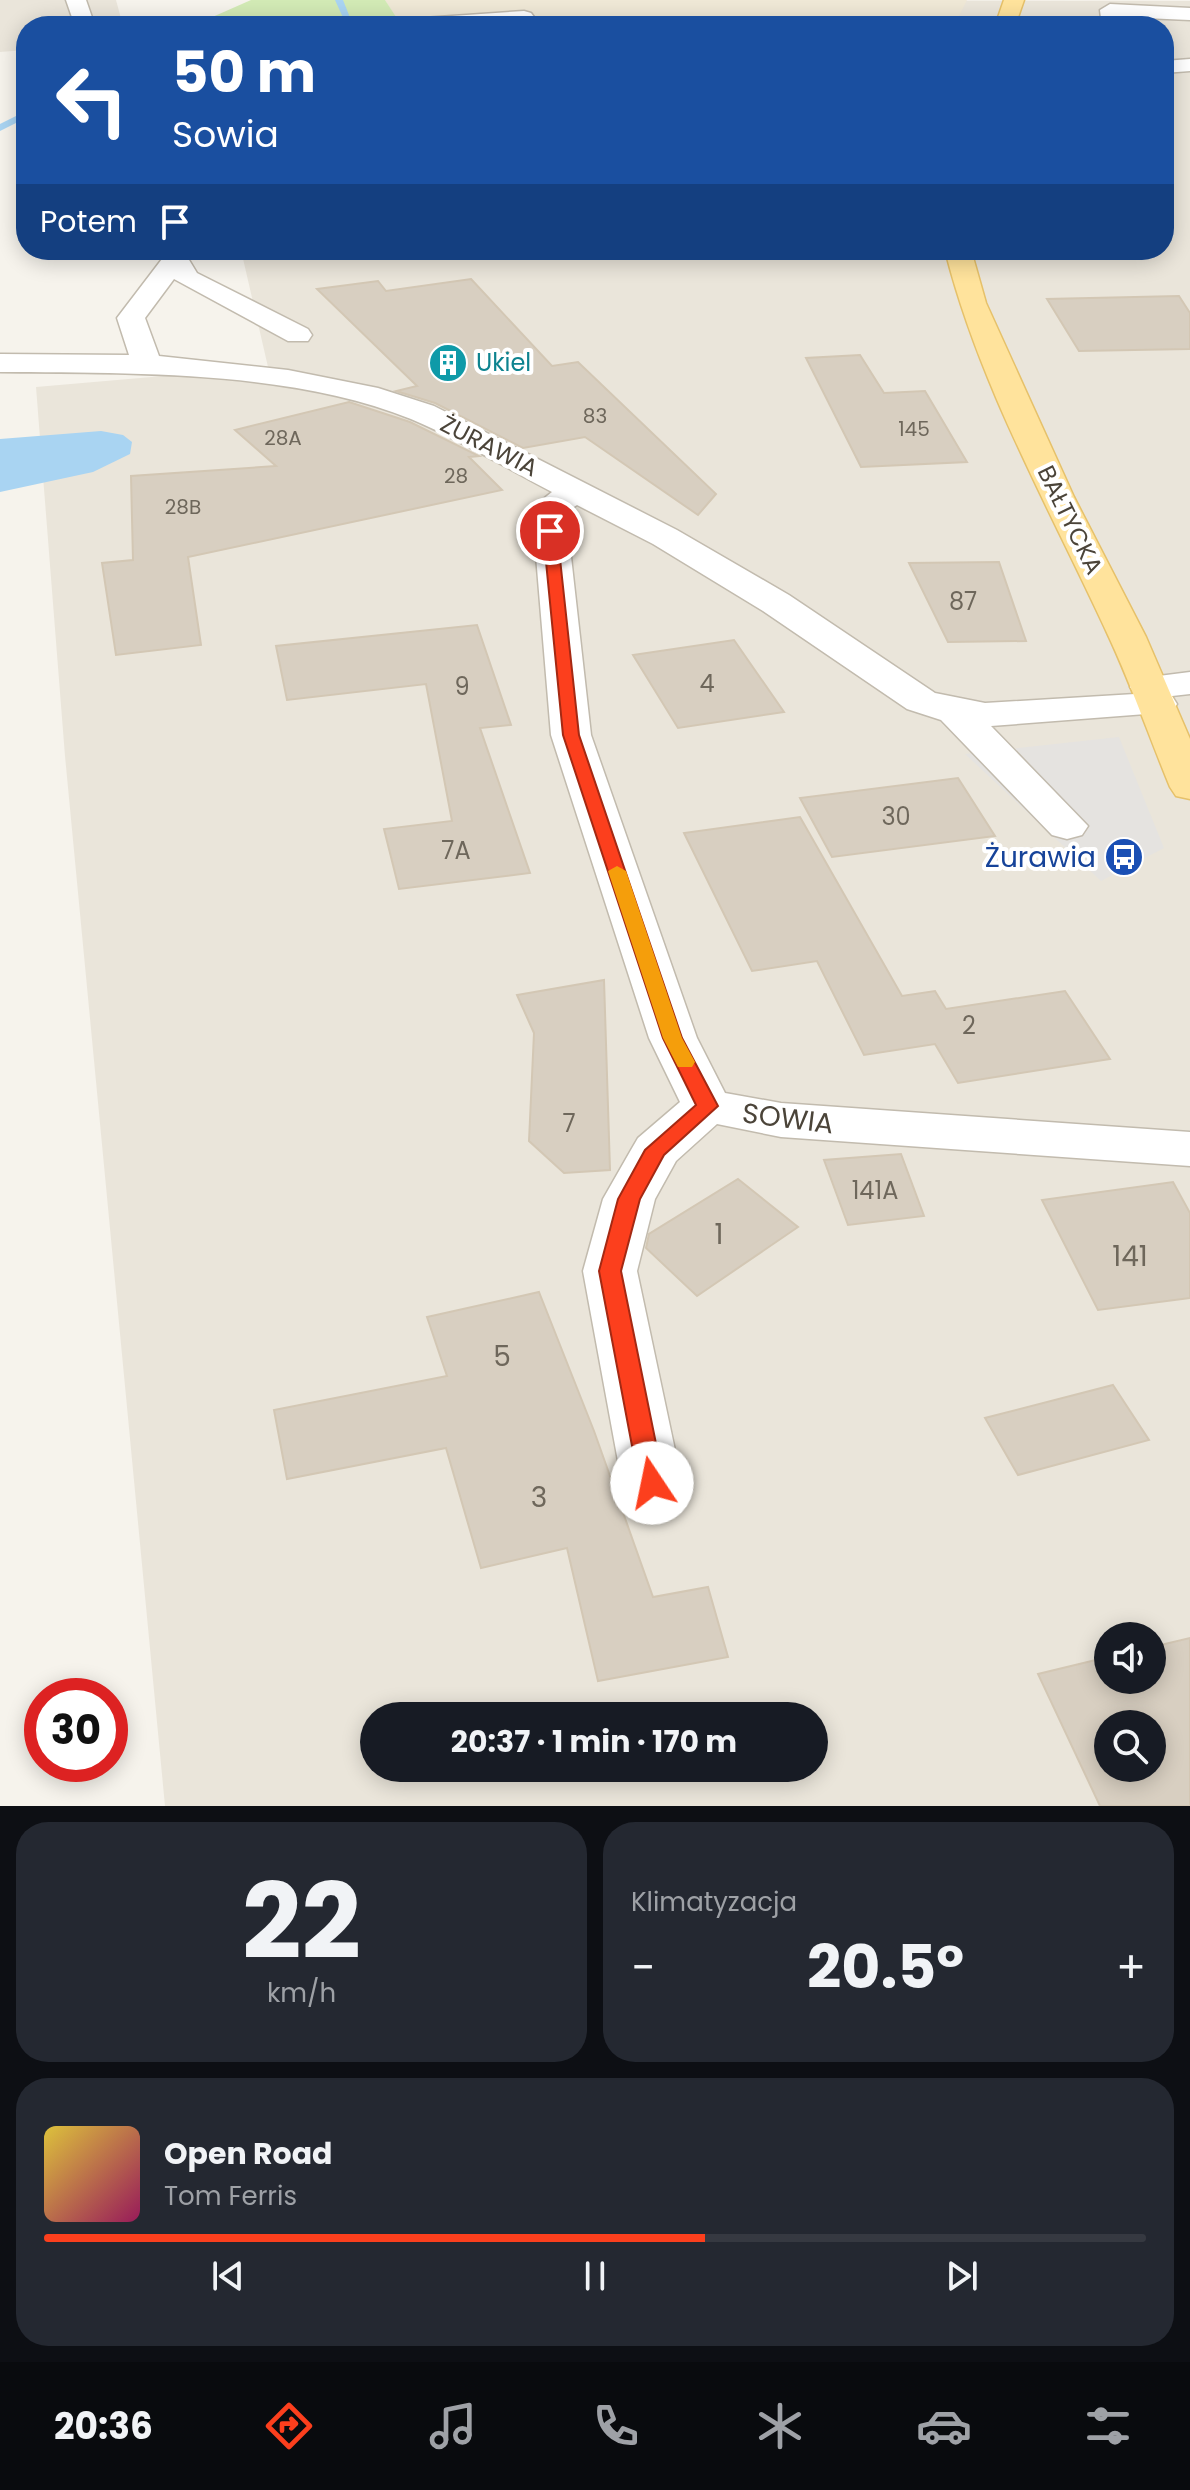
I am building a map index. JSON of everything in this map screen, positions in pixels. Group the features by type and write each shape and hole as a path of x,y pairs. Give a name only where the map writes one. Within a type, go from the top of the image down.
{"main road":[{"name":"BAŁTYCKA","path":"961,260 972,303 1020,414 1166,691 1190,787"}],"street":[{"path":"1111,16 1110,10 1190,14"},
{"path":"147,364 131,318 169,260"},
{"path":"175,260 187,278 298,335"},
{"name":"ŻURAWIA","path":"0,363 147,364 288,379 367,394 423,413 578,491 726,571 832,639 901,690 955,712 1001,714 1166,691"},
{"name":"SOWIA","path":"578,491 549,508 571,735 673,1038 707,1106 781,1120 1190,1149"},
{"path":"955,712 1067,826"},
{"path":"652,1483 610,1271 629,1199 656,1150 707,1106"}],"shaded area":[{"path":"0,0 116,0 120,16 16,16 16,51 0,52"},
{"path":"385,0 1190,1 1190,1806 165,1806 65,756 36,387 268,367 243,260 1174,260 1174,16 395,16"},
{"path":"385,0 967,0 959,16 395,16"},
{"path":"1119,737 1164,848 1101,881 965,754"}],"green space":[{"path":"251,0 385,0 395,16 215,16"}],"water":[{"path":"101,431 123,435 132,442 130,454 93,472 0,492 0,439"}],"building":[{"path":"471,279 552,366 578,362 716,494 698,515 585,437 523,448 435,403 396,391 417,386 317,289 378,281 386,291"},
{"path":"1179,296 1190,313 1190,349 1079,351 1047,299"},
{"path":"860,355 884,393 925,391 967,462 861,467 806,358"},
{"path":"349,402 410,422 479,456 469,457 502,490 188,557 201,645 116,655 102,563 133,560 131,476 276,466 235,430"},
{"path":"999,562 1026,641 948,642 909,563"},
{"path":"477,625 511,725 480,728 530,873 399,889 384,829 452,821 426,684 287,700 276,646"},
{"path":"734,640 784,712 678,728 633,655"},
{"path":"958,778 995,836 832,857 800,798"},
{"path":"800,817 902,996 935,991 946,1009 1065,991 1110,1059 958,1083 935,1044 864,1055 817,961 752,971 684,833"},
{"path":"604,980 610,1170 564,1173 529,1141 534,1033 517,995"},
{"path":"901,1154 924,1216 848,1225 824,1160"},
{"path":"738,1179 798,1227 697,1296 646,1248 649,1234"},
{"path":"1173,1182 1190,1213 1190,1298 1098,1310 1042,1200"},
{"path":"539,1292 594,1431 653,1597 708,1587 728,1657 598,1681 567,1548 481,1568 446,1448 287,1479 274,1410 447,1376 427,1317"},
{"path":"1113,1385 1149,1440 1018,1475 985,1418"},
{"path":"1190,1638 1190,1806 1100,1806 1038,1674 1094,1660 1094,1694 1166,1694 1166,1644"}],"waterway":[{"path":"339,0 347,16"},
{"path":"0,128 16,119"}],"slow traffic":[{"path":"617,871 673,1038 685,1062"}],"place":[{"name":"Ukiel","path":"448,363"},
{"name":"Żurawia","path":"1124,857"}],"route":[{"path":"550,531 571,735 673,1038 707,1106 656,1150 629,1199 610,1271 652,1483"}]}
